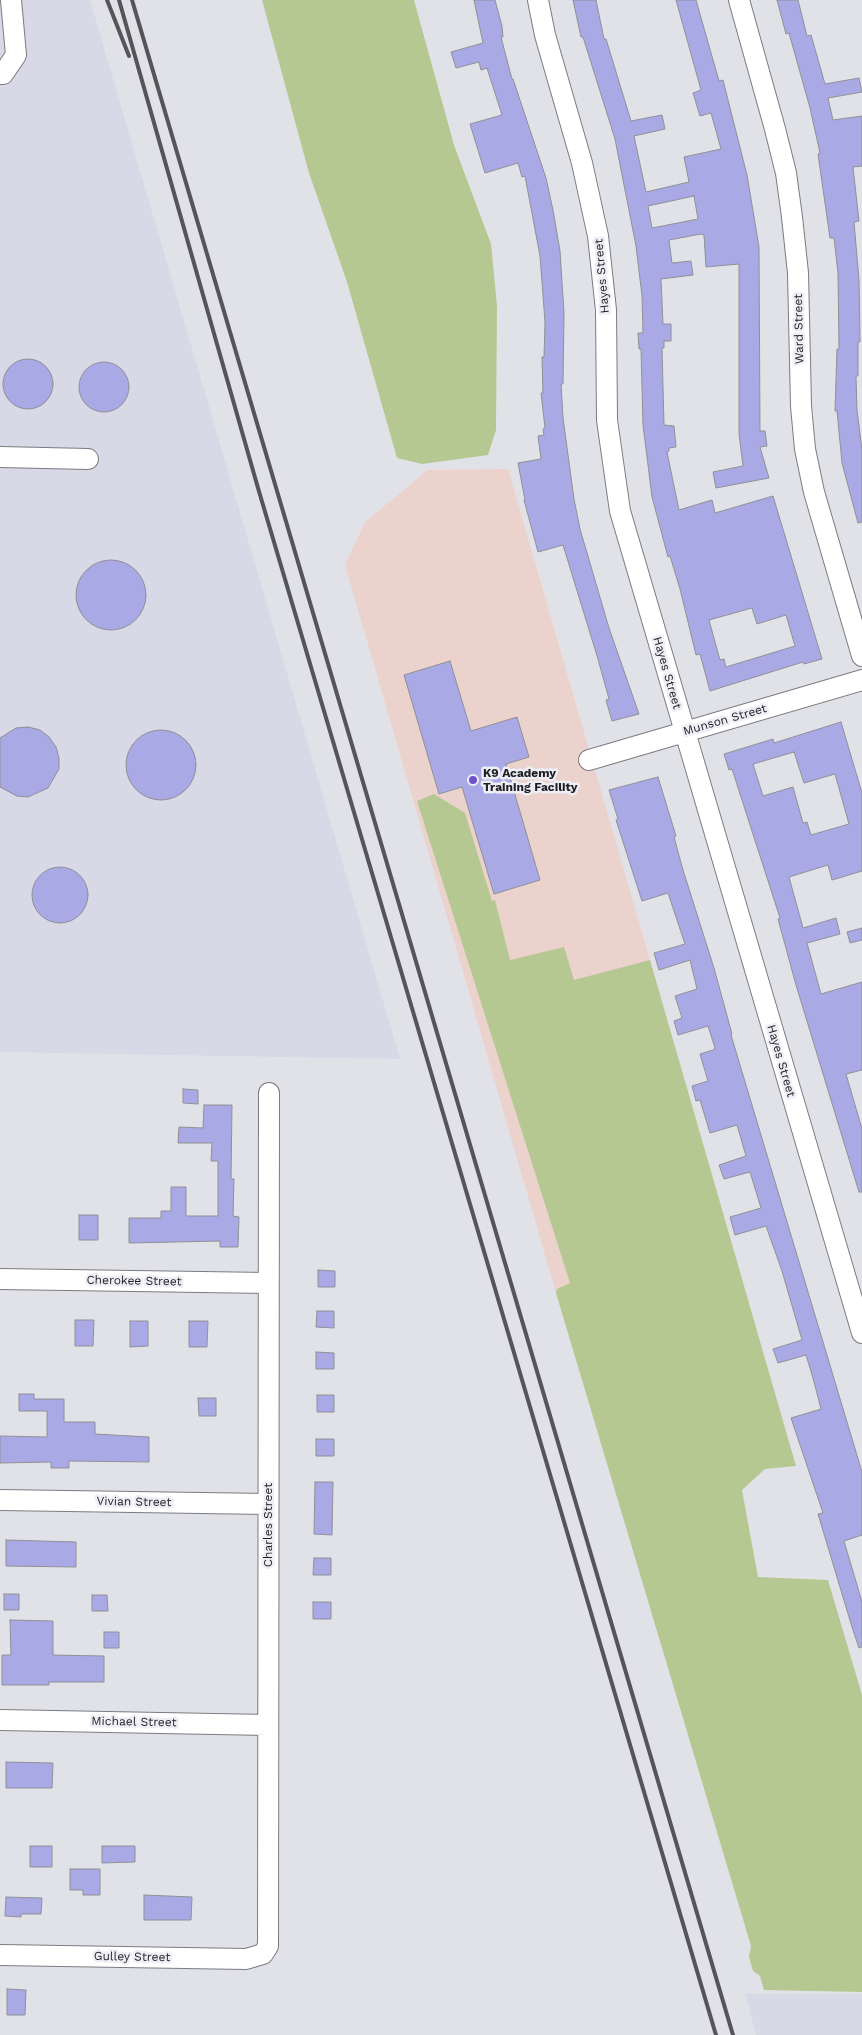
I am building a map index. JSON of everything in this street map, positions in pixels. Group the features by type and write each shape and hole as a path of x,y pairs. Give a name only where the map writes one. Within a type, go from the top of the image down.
{"street":[{"path":"0,74 3,74 16,55 11,0"},
{"name":"Hayes Street","path":"538,0 545,35 584,172 598,236 606,310 606,420 617,496 628,541 862,1333"},
{"name":"Ward Street","path":"739,0 770,110 788,190 798,273 800,406 805,449 814,492 862,656"},
{"path":"0,457 88,459"},
{"name":"Munson Street","path":"589,760 862,680"},
{"name":"Charles Street","path":"263,1954 270,1940 268,1725 269,1093"},
{"name":"Cherokee Street","path":"0,1279 268,1284"},
{"name":"Vivian Street","path":"0,1500 268,1504"},
{"name":"Michael Street","path":"0,1720 268,1725"},
{"name":"Gulley Street","path":"0,1955 246,1959 263,1954"}],"shaded area":[{"path":"0,0 90,0 400,1059 0,1052"},
{"path":"508,469 730,1237 556,1293 345,565 365,522 428,470"},
{"path":"745,1994 862,1994 862,2035 756,2035"}],"green space":[{"path":"262,0 414,0 454,145 491,244 497,306 496,430 488,455 422,464 397,458 347,282 309,173"},
{"path":"434,794 465,813 492,901 495,900 510,960 564,947 574,980 650,960 796,1466 765,1469 742,1490 758,1577 828,1580 862,1695 862,1992 764,1990 760,1976 753,1971 749,1957 751,1946 556,1293 557,1289 570,1283 417,801"}],"building":[{"path":"474,0 495,0 502,26 503,37 501,37 512,79 546,178 553,210 560,251 564,313 563,384 561,384 563,418 574,499 580,529 609,628 639,714 612,721 606,700 609,699 598,659 563,545 538,552 524,500 518,463 541,459 538,436 544,435 543,429 545,428 541,393 543,393 542,357 544,357 545,322 540,256 525,176 522,177 518,163 485,173 470,124 502,115 487,68 481,70 479,62 456,68 451,52 483,43"},
{"path":"573,0 596,0 604,39 606,39 631,121 662,115 665,129 634,136 646,192 689,182 684,157 721,149 711,113 700,116 693,93 701,90 676,0 696,0 719,81 723,80 747,175 759,247 760,431 765,431 767,446 760,447 769,478 716,488 713,472 743,466 739,434 739,264 706,267 704,235 701,234 669,240 672,263 691,261 693,275 661,279 663,324 671,324 671,341 664,341 664,348 662,348 664,425 674,426 676,447 669,448 667,452 679,510 712,500 715,513 773,496 822,659 804,664 803,662 710,691 700,654 696,655 680,589 670,556 668,557 652,497 643,425 641,349 639,349 638,333 643,333 642,296 636,246 615,139 583,37 581,37","holes":["694,196 698,219 652,228 648,206","752,608 757,624 786,615 795,646 726,667 724,659 720,660 709,620"]},
{"path":"777,0 798,0 807,36 811,35 825,84 859,78 862,92 828,98 833,120 862,116 862,166 853,167 859,221 854,222 859,280 860,342 858,342 858,376 856,376 857,410 862,450 862,522 858,523 842,463 837,411 835,411 837,349 839,349 838,273 834,238 830,238 818,154 820,153 810,108 789,33 786,34"},
{"path":"28,359 46,366 53,384 46,402 28,409 10,402 3,384 10,366"},
{"path":"104,362 122,369 129,387 122,405 104,412 86,405 79,387 86,369"},
{"path":"111,560 124,563 136,570 143,582 146,595 143,608 136,620 124,627 111,630 98,627 86,620 79,608 76,595 79,582 86,570 98,563"},
{"name":"K9 Academy Training Facility","path":"450,661 471,731 517,717 529,757 506,764 540,880 494,894 462,787 439,794 404,675"},
{"path":"841,722 862,793 862,871 832,880 828,865 789,877 803,928 836,918 840,934 807,943 821,994 862,982 862,1070 846,1074 862,1129 862,1192 859,1192 796,985 778,919 780,918 732,769 729,770 724,754 773,739 774,743","holes":["794,752 804,783 835,774 849,824 811,835 807,822 803,823 793,787 763,796 753,764"]},
{"path":"28,727 40,730 49,737 56,747 59,769 48,788 28,797 17,796 0,787 0,738 16,728"},
{"path":"161,730 174,733 186,740 193,752 196,765 193,778 186,790 174,797 161,800 148,797 136,790 129,778 126,765 129,752 136,740 148,733"},
{"path":"658,777 676,836 674,837 683,870 714,968 731,1035 862,1472 862,1535 844,1541 862,1602 862,1647 859,1648 818,1514 823,1513 791,1418 821,1409 813,1378 806,1355 778,1363 773,1349 802,1340 782,1271 766,1226 735,1235 730,1217 761,1208 750,1172 724,1179 719,1165 746,1156 737,1125 710,1133 700,1100 696,1101 692,1086 708,1081 700,1054 715,1048 708,1026 678,1035 674,1021 682,1018 675,996 697,989 690,960 659,970 654,953 685,944 668,893 642,901 616,820 618,819 609,790"},
{"path":"60,867 71,869 80,875 86,884 88,895 86,906 80,915 71,921 60,923 49,921 40,915 34,906 32,895 34,884 40,875 49,869"},
{"path":"862,928 862,940 850,943 847,932"},
{"path":"183,1089 198,1090 198,1104 183,1103"},
{"path":"204,1105 232,1105 231,1179 234,1179 233,1216 239,1217 238,1247 220,1247 220,1241 129,1243 129,1218 161,1218 161,1211 171,1211 171,1187 186,1187 186,1216 218,1216 218,1161 211,1161 212,1143 178,1143 179,1127 203,1128"},
{"path":"79,1215 98,1215 98,1240 79,1240"},
{"path":"318,1270 335,1271 335,1287 318,1287"},
{"path":"317,1311 334,1311 334,1328 316,1327"},
{"path":"75,1320 94,1320 93,1346 75,1346"},
{"path":"130,1321 148,1321 148,1346 130,1347"},
{"path":"189,1321 208,1321 207,1347 189,1347"},
{"path":"316,1352 334,1353 334,1369 316,1369"},
{"path":"19,1394 34,1394 34,1399 64,1399 64,1422 95,1422 95,1434 149,1437 149,1462 69,1461 69,1468 51,1468 51,1462 0,1463 0,1436 47,1437 47,1411 19,1411"},
{"path":"317,1395 334,1395 334,1412 317,1412"},
{"path":"198,1398 216,1398 216,1416 199,1416"},
{"path":"316,1439 334,1439 334,1456 316,1456"},
{"path":"315,1482 333,1482 332,1535 314,1534"},
{"path":"6,1540 76,1542 76,1567 6,1566"},
{"path":"314,1558 331,1558 331,1575 313,1575"},
{"path":"4,1594 19,1594 19,1610 4,1610"},
{"path":"92,1595 107,1595 108,1611 92,1611"},
{"path":"313,1602 331,1602 331,1619 313,1619"},
{"path":"10,1620 53,1621 53,1655 104,1656 104,1682 49,1682 49,1685 2,1685 2,1655 11,1655"},
{"path":"104,1632 119,1632 119,1648 104,1648"},
{"path":"6,1762 53,1763 52,1788 6,1788"},
{"path":"30,1846 52,1846 52,1867 30,1867"},
{"path":"102,1846 135,1846 135,1862 102,1863"},
{"path":"70,1869 100,1869 100,1895 83,1895 83,1890 70,1890"},
{"path":"144,1895 192,1897 191,1920 144,1920"},
{"path":"6,1897 42,1898 41,1914 21,1914 21,1917 5,1916"},
{"path":"7,1989 26,1990 25,2015 7,2015"}],"railway":[{"path":"107,0 129,56"},
{"path":"119,0 258,488 716,2035"},
{"path":"132,0 733,2035"}],"place":[{"name":"K9 Academy Training Facility","path":"473,780"}]}
